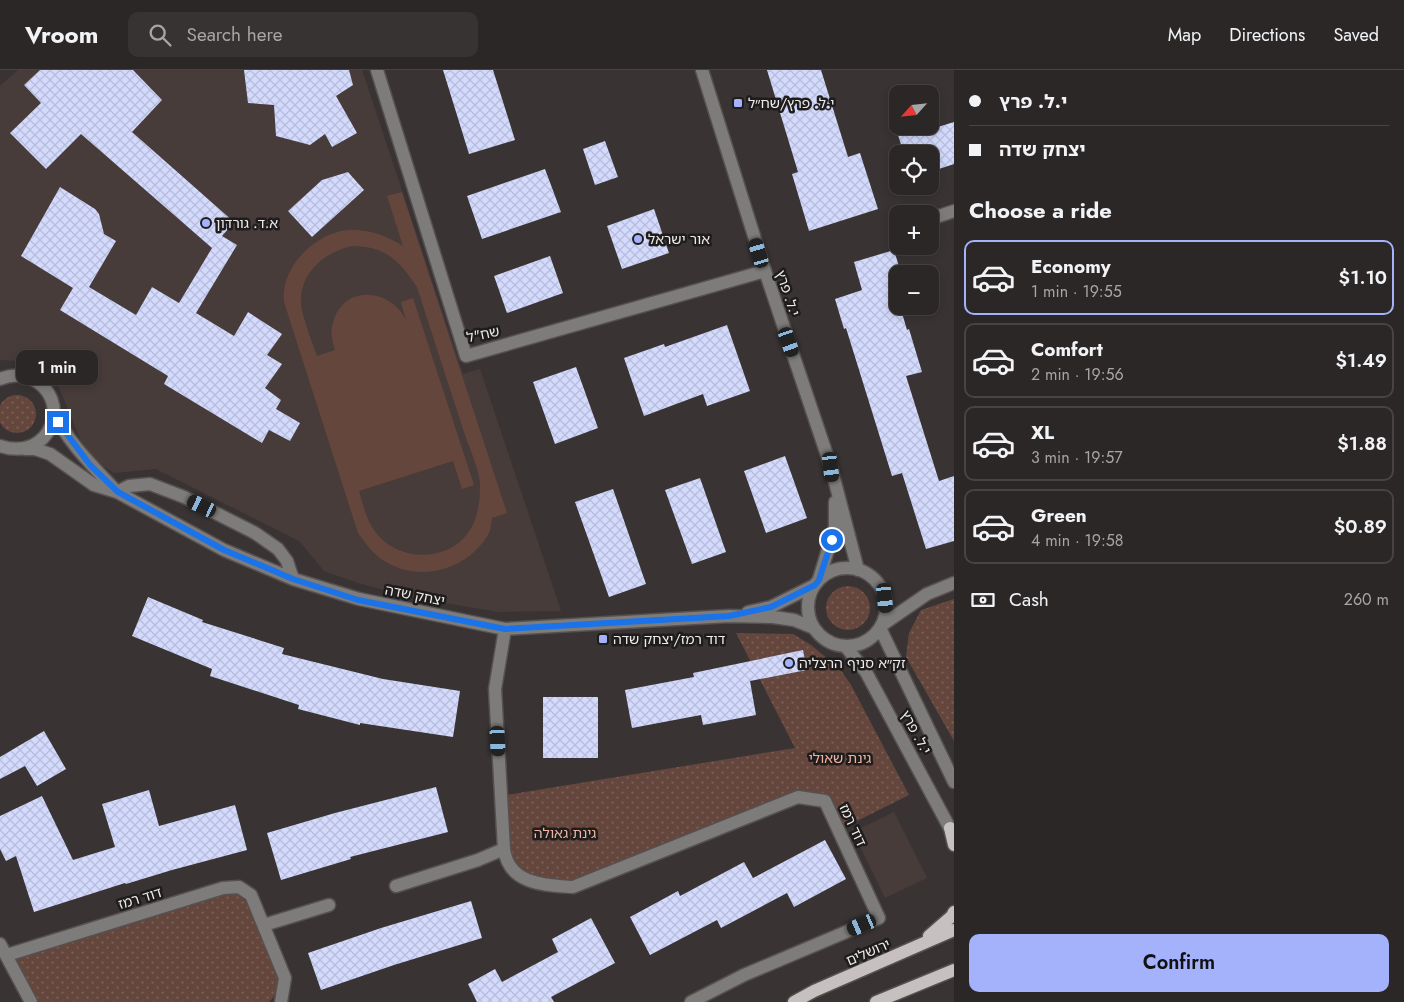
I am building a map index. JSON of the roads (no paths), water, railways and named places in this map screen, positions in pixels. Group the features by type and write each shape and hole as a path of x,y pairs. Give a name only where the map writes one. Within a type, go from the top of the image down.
{"main road":[{"path":"952,832 954,845"},
{"path":"912,949 938,929 954,912"},
{"name":"ירושלים","path":"794,1002 814,991 954,930"},
{"path":"876,1002 954,970"}],"street":[{"name":"שח\"ל","path":"377,70 466,356 765,271"},
{"name":"י.ל. פרץ","path":"702,70 765,271 831,467 858,570"},
{"path":"939,216 954,211"},
{"path":"0,379 6,375"},
{"name":"יצחק שדה","path":"6,375 25,376 41,385 52,400 58,422 78,450 118,492"},
{"path":"0,458 37,444 46,436 52,425 54,412"},
{"name":"יצחק שדה","path":"0,446 12,450 35,449 50,454 94,485 118,492 224,550 293,579 358,600 505,629 729,616 773,617 794,620 814,628"},
{"name":"י.ל. פרץ","path":"817,583 835,527 831,467"},
{"path":"118,492 129,486 150,484 193,502 255,533 278,549 287,560 293,579"},
{"path":"848,568 858,570 876,580 882,589 886,609 881,626 874,636 856,646 846,647 831,643 819,634 814,628 808,607 810,596 817,583 827,573 837,569 848,568"},
{"name":"יצחק שדה","path":"729,616 771,607 817,583"},
{"path":"881,626 927,594 954,583"},
{"name":"י.ל. פרץ","path":"881,626 954,782"},
{"name":"דוד רמז","path":"505,629 495,689 504,849 505,858 524,879 540,884 573,887 798,797 825,801 879,918 744,975 691,1002"},
{"name":"י.ל. פרץ","path":"846,647 866,672 952,832"},
{"path":"396,886 478,860 504,849"},
{"name":"דוד רמז","path":"7,955 223,888 239,887 251,895 285,978 281,1002"},
{"path":"264,925 329,905"},
{"path":"0,944 31,1002"}],"place":[{"name":"י.ל. פרץ/שח״ל","path":"738,103"},
{"name":"א.ד. גורדון","path":"206,223"},
{"name":"אור ישראל","path":"638,239"},
{"name":"דוד רמז/יצחק שדה","path":"603,639"},
{"name":"זק״א סניף הרצליה","path":"789,663"}],"park label":[{"name":"גינת שאולי","path":"840,758"},
{"name":"גינת גאולה","path":"565,833"}]}
